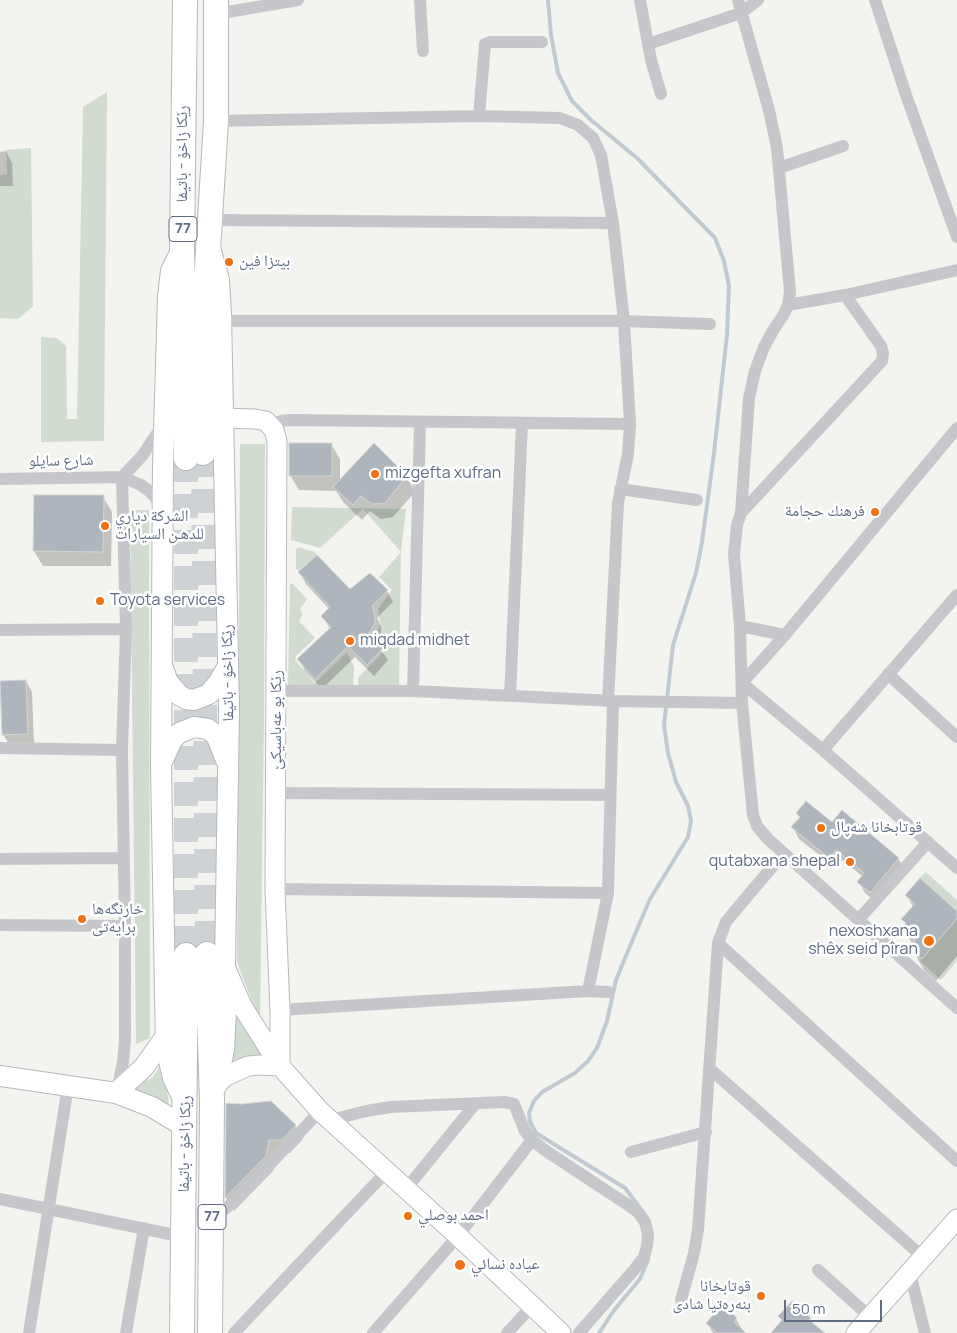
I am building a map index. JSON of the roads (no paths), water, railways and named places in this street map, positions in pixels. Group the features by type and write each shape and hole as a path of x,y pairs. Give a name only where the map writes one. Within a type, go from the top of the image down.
{"highway":[{"name":"رێکا زاخۆ - باتیفا","path":"185,0 182,250 194,455 204,350 216,121 216,7"},
{"name":"رێکا زاخۆ - باتیفا","path":"206,958 215,1093 216,1212 210,1333"},
{"name":"رێکا زاخۆ - باتیفا","path":"182,1333 185,1116 206,958"}],"main road":[{"name":"رێکا زاخۆ - باتیفا","path":"206,958 228,764 229,711 221,320 219,280 209,244"},
{"path":"182,250 171,271 169,284 164,421 161,765 166,1036 168,1065 185,1116"},
{"path":"224,418 260,419 271,425"},
{"name":"رێكا بو عه‌باسيكێ","path":"271,425 277,441 276,888 280,1066"},
{"path":"162,666 168,682 180,695 186,699 194,700 209,694 219,682 228,666"},
{"path":"161,765 172,740 179,732 194,727 208,729 213,733 228,764"},
{"path":"206,958 242,1006 280,1066 325,1115 561,1333"},
{"path":"116,1093 144,1067 166,1036"},
{"path":"215,1093 226,1076 248,1066 280,1066"},
{"path":"0,1076 116,1093 152,1107 185,1116"},
{"path":"856,1333 923,1257 955,1225"}],"street":[{"path":"216,7 298,0"},
{"path":"420,0 423,51"},
{"path":"640,0 653,69 661,94"},
{"path":"738,0 769,110 779,168 790,292 788,305 764,347 755,371 749,398 741,513 735,539 734,554 740,626 742,703 753,815 762,833 859,918 957,1008"},
{"path":"648,44 741,13 758,0"},
{"path":"875,0 906,95 957,237"},
{"path":"479,116 485,44 490,42 542,42"},
{"path":"216,121 479,116 560,118 570,120 586,130 598,146 614,223 624,321 630,424 628,454 620,489 610,701 608,893 588,991"},
{"path":"779,168 843,146"},
{"path":"210,220 614,223"},
{"path":"788,305 845,295 957,270"},
{"path":"741,513 882,360 883,352 880,346 845,295"},
{"path":"221,320 624,321 710,324"},
{"path":"271,425 280,421 291,420 630,424"},
{"path":"116,1093 124,1052 125,926 122,750 126,629 122,476 142,456 164,421"},
{"path":"413,691 420,423"},
{"path":"510,696 522,424"},
{"path":"742,683 957,428"},
{"name":"شارع سايلو","path":"0,479 122,476 148,490 163,514"},
{"path":"620,489 697,500"},
{"path":"823,750 957,594"},
{"path":"740,626 784,635"},
{"path":"0,630 126,629"},
{"path":"888,674 957,737"},
{"path":"742,683 823,750 957,868"},
{"path":"277,690 413,691 610,701 742,703"},
{"path":"0,748 122,750"},
{"path":"276,793 610,795"},
{"path":"859,918 928,842"},
{"path":"681,1300 694,1253 698,1230 718,943 730,917 784,853"},
{"path":"0,859 124,858"},
{"path":"276,888 608,893"},
{"path":"0,925 125,926"},
{"path":"718,943 957,1161"},
{"path":"280,1010 588,991 608,992"},
{"path":"709,1068 923,1257"},
{"path":"28,1333 68,1086"},
{"path":"216,1212 241,1194 325,1115 391,1107 504,1102 514,1104 525,1131 532,1140 638,1212 645,1222 648,1234 644,1257 579,1333"},
{"path":"406,1188 474,1104"},
{"path":"631,1152 706,1132"},
{"path":"373,1333 458,1236 532,1140"},
{"path":"234,1333 387,1171"},
{"path":"0,1199 184,1237"},
{"path":"126,1333 144,1228"},
{"path":"818,1270 870,1317"},
{"path":"910,1272 924,1333"},
{"path":"507,1333 532,1306"}],"waterway":[{"path":"548,0 551,35 558,73 572,101 591,120 637,158 715,238 724,261 729,286 727,335 702,542 696,573 673,645 664,725 668,753 676,782 688,806 691,821 688,837 650,899 616,980 607,1021 597,1048 588,1061 575,1073 542,1092 534,1101 529,1113 530,1122 536,1133 625,1188 640,1208"},
{"path":"599,1333 615,1309 640,1279 648,1260"}],"tunnel":[{"path":"203,453 207,954"},
{"path":"186,458 186,955"}],"place":[{"name":"بيتزا فين","path":"229,262"},
{"name":"mizgefta xufran","path":"375,474"},
{"name":"فرهنك حجامة","path":"875,512"},
{"name":"الشركة دياري للدهـن السيارات","path":"105,526"},
{"name":"Toyota services","path":"100,601"},
{"name":"miqdad midhet","path":"350,641"},
{"name":"قوتابخانا شەپال","path":"821,828"},
{"name":"qutabxana shepal","path":"850,862"},
{"name":"خارنگه‌ها برايه‌تى","path":"82,919"},
{"name":"nexoshxana shêx seid pîran","path":"929,941"},
{"name":"احمد بوصلي","path":"408,1216"},
{"name":"عياده نسائي","path":"460,1265"},
{"name":"قوتابخانا بنەرەتیا شادی","path":"761,1296"}]}
